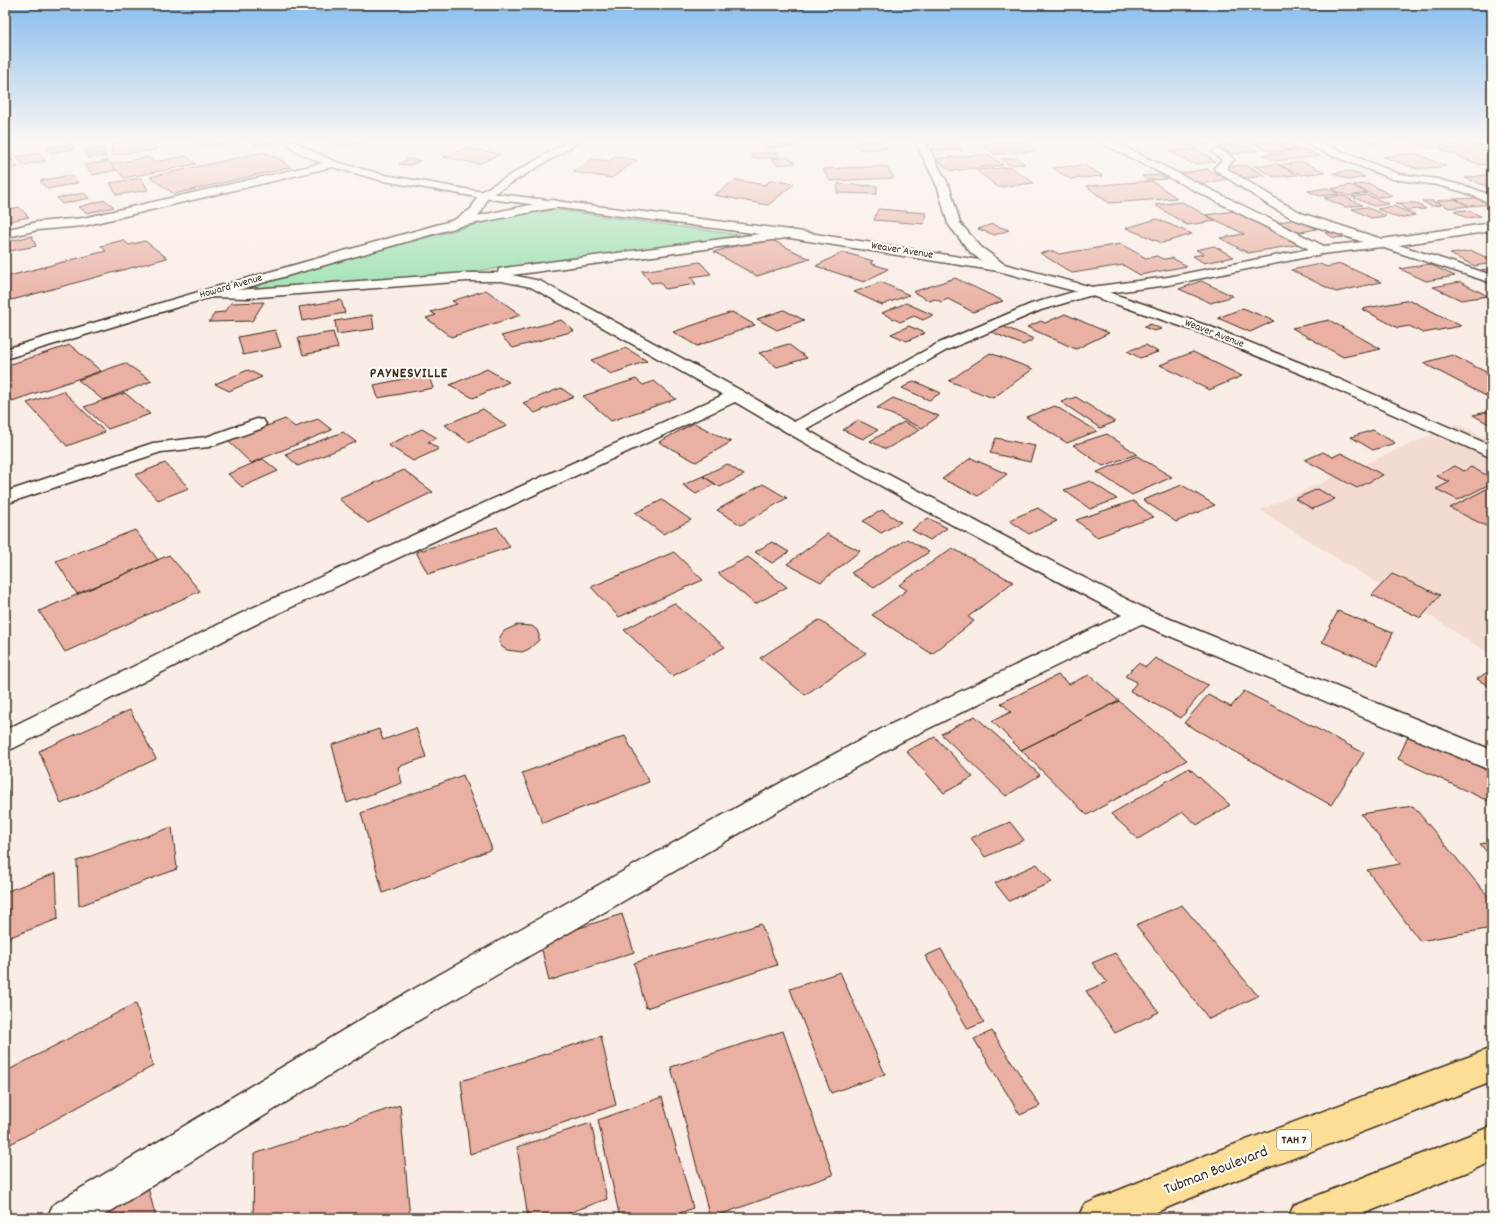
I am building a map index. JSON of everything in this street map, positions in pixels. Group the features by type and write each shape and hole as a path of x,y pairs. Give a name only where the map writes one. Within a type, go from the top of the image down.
{"highway":[{"name":"Tubman Boulevard","path":"1097,1218 1209,1172 1492,1065"},
{"path":"1307,1218 1492,1144"}],"street":[{"path":"5,234 38,226 83,222 186,198"},
{"name":"Howard Avenue","path":"458,223 476,211 482,198"},
{"name":"Weaver Avenue","path":"507,198 790,234 999,267 1091,291 1206,330 1312,373 1492,454"},
{"path":"947,198 954,224 976,250 999,267"},
{"path":"1219,198 1322,250"},
{"path":"1266,198 1300,217 1492,279"},
{"name":"Howard Avenue","path":"5,354 210,293 427,233 458,223 554,204"},
{"path":"794,429 942,347 1036,307 1091,291 1168,281 1322,250 1384,243 1492,227"},
{"path":"210,293 247,294 467,276 790,234"},
{"path":"467,276 502,277 535,284 736,395 884,480 1140,615 1492,761"},
{"path":"5,741 260,613 736,395"},
{"path":"5,498 159,447 209,442 257,424"},
{"path":"66,1218 391,1019 791,790 894,734 1140,615"}],"shaded area":[{"path":"1456,424 1492,441 1492,655 1260,510"}],"green space":[{"path":"558,210 740,235 644,250 405,280 257,290 232,290 515,214"}],"building":[{"path":"57,198 89,198 62,204"},
{"path":"731,198 777,198 768,205"},
{"path":"1102,198 1176,198 1109,203"},
{"path":"1324,198 1347,198 1362,205 1345,207"},
{"path":"1355,198 1375,198 1389,204 1374,206"},
{"path":"1478,198 1492,204 1469,206 1455,199"},
{"path":"1455,199 1469,206 1449,208 1436,201"},
{"path":"105,200 114,207 87,213 78,207"},
{"path":"1422,201 1432,201 1441,205 1431,206"},
{"path":"1182,202 1216,221 1187,225 1155,205"},
{"path":"1396,203 1415,203 1426,209 1407,210"},
{"path":"1393,206 1415,215 1398,218 1377,209"},
{"path":"19,207 29,217 5,222 5,210"},
{"path":"1366,207 1386,216 1371,218 1352,209"},
{"path":"878,209 926,213 924,224 874,220"},
{"path":"1467,210 1481,216 1467,218 1454,211"},
{"path":"1234,211 1301,244 1248,253 1220,238 1244,234 1206,215"},
{"path":"1157,219 1192,234 1162,243 1126,228"},
{"path":"1297,219 1317,229 1295,233 1274,223"},
{"path":"992,224 1009,230 995,235 978,229"},
{"path":"1334,232 1344,237 1335,238 1325,233"},
{"path":"32,236 36,246 5,252 5,242"},
{"path":"766,237 810,259 757,276 714,252"},
{"path":"123,240 129,245 145,241 167,258 12,300 5,293 5,277 106,251 101,246"},
{"path":"1121,244 1146,258 1157,256 1164,259 1172,258 1187,266 1140,275 1123,265 1072,273 1040,253 1053,251 1059,254"},
{"path":"1214,246 1234,257 1204,263 1193,256 1204,254 1196,250"},
{"path":"1472,251 1492,260 1492,263 1475,266 1450,254"},
{"path":"843,252 873,261 870,263 888,269 864,282 816,266"},
{"path":"700,262 711,274 691,277 696,284 665,289 660,282 651,283 642,271"},
{"path":"1320,264 1327,267 1341,264 1381,282 1336,292 1291,270"},
{"path":"1429,264 1455,276 1426,281 1400,269"},
{"path":"1492,268 1492,275 1481,270"},
{"path":"955,278 1003,301 973,312 948,299 941,302 935,299 930,301 913,292"},
{"path":"1201,281 1233,296 1211,303 1179,289"},
{"path":"881,282 909,295 882,305 854,292"},
{"path":"1460,282 1488,296 1461,300 1433,287"},
{"path":"486,290 521,315 451,337 426,318 436,315 431,312 457,304 452,301"},
{"path":"341,300 345,313 302,321 299,307"},
{"path":"1410,300 1461,326 1423,333 1409,326 1398,328 1362,309"},
{"path":"264,302 252,321 209,322 215,313 224,312 231,303"},
{"path":"906,303 933,315 923,320 914,316 900,322 882,313"},
{"path":"1243,308 1274,321 1250,332 1218,318"},
{"path":"784,310 804,320 777,330 757,319"},
{"path":"732,312 755,325 697,346 673,332"},
{"path":"1065,314 1109,333 1076,349 1027,327 1041,321 1045,323"},
{"path":"372,315 374,329 337,334 335,321"},
{"path":"561,320 574,331 513,348 501,336"},
{"path":"1329,320 1381,349 1343,357 1292,328"},
{"path":"1151,324 1161,329 1154,331 1144,327"},
{"path":"1000,325 1034,339 1023,345 989,331"},
{"path":"909,326 925,333 907,341 891,334"},
{"path":"275,330 281,347 243,355 238,337"},
{"path":"333,332 338,348 303,355 298,338"},
{"path":"788,344 807,358 777,367 759,353"},
{"path":"70,345 101,371 12,401 5,394 5,366"},
{"path":"1146,345 1158,352 1140,358 1127,351"},
{"path":"626,348 647,361 611,374 591,360"},
{"path":"1193,352 1242,376 1209,390 1160,365"},
{"path":"990,353 1033,369 993,398 949,381"},
{"path":"1452,355 1492,375 1492,394 1486,396 1423,363"},
{"path":"125,363 152,381 103,400 78,380"},
{"path":"487,369 509,382 473,398 450,385"},
{"path":"248,370 262,377 229,391 215,384"},
{"path":"428,374 433,388 378,398 374,385"},
{"path":"636,379 643,385 654,381 676,399 611,421 583,396"},
{"path":"914,381 941,393 929,400 902,388"},
{"path":"561,388 574,397 535,413 523,403"},
{"path":"63,391 105,432 67,446 27,403"},
{"path":"125,393 150,414 108,429 84,407"},
{"path":"1076,397 1115,422 1100,428 1061,402"},
{"path":"893,398 939,416 922,428 877,408"},
{"path":"1055,406 1097,431 1067,443 1026,417"},
{"path":"483,409 507,426 468,442 445,425"},
{"path":"1492,411 1492,426 1473,415"},
{"path":"285,419 295,427 318,419 332,430 251,463 228,441"},
{"path":"858,420 878,430 863,439 843,430"},
{"path":"904,422 920,430 886,449 870,441"},
{"path":"694,423 731,442 696,462 659,442"},
{"path":"422,429 437,438 428,442 439,449 413,461 388,445"},
{"path":"1373,430 1395,443 1373,450 1351,437"},
{"path":"343,432 356,442 298,466 285,454"},
{"path":"1107,434 1137,454 1103,466 1073,445"},
{"path":"996,438 1035,446 1030,462 990,453"},
{"path":"1323,452 1333,457 1341,453 1383,475 1357,488 1305,460"},
{"path":"1137,456 1172,477 1132,495 1097,472"},
{"path":"971,458 1007,474 978,496 942,479"},
{"path":"263,459 278,471 242,487 228,474"},
{"path":"165,463 189,488 158,500 135,475"},
{"path":"727,464 744,475 720,487 703,476"},
{"path":"1455,466 1464,471 1471,467 1492,478 1492,483 1458,500 1436,489 1450,482 1436,476"},
{"path":"404,470 433,492 368,523 339,499"},
{"path":"703,476 715,484 696,494 683,485"},
{"path":"1090,481 1117,499 1090,509 1064,490"},
{"path":"763,484 787,498 741,525 717,510"},
{"path":"1182,485 1215,505 1176,522 1143,500"},
{"path":"1492,486 1492,529 1450,508"},
{"path":"1318,489 1335,499 1313,509 1295,499"},
{"path":"662,500 691,520 663,534 635,513"},
{"path":"1133,501 1154,517 1097,537 1076,520"},
{"path":"1038,508 1057,521 1029,534 1009,520"},
{"path":"882,510 901,522 881,533 863,521"},
{"path":"928,518 947,528 930,540 912,530"},
{"path":"497,527 510,547 428,574 416,552"},
{"path":"135,530 158,560 77,594 56,561"},
{"path":"827,534 860,551 821,582 787,564"},
{"path":"907,539 929,552 874,588 851,573"},
{"path":"772,542 789,552 772,563 755,552"},
{"path":"952,548 1013,582 968,617 974,621 932,654 872,615 907,590 899,585"},
{"path":"674,552 703,580 619,617 591,587"},
{"path":"169,555 200,591 65,652 39,611"},
{"path":"748,557 787,587 755,604 718,573"},
{"path":"1392,574 1440,595 1421,618 1372,595"},
{"path":"674,603 725,647 673,676 624,630"},
{"path":"1338,611 1393,633 1378,665 1322,642"},
{"path":"819,620 866,653 805,695 760,658"},
{"path":"517,625 532,626 537,630 539,635 539,640 529,649 522,652 507,650 502,647 499,642 504,631"},
{"path":"1155,658 1208,685 1181,718 1130,691 1137,682 1125,676 1138,663 1146,667"},
{"path":"1492,669 1492,688 1477,679"},
{"path":"1058,675 1069,684 1089,675 1119,701 1021,750 992,721 1011,712 1001,703"},
{"path":"1244,691 1364,753 1331,805 1184,723 1208,695 1231,707"},
{"path":"1119,701 1187,760 1087,815 1021,750"},
{"path":"130,710 156,759 61,804 39,751"},
{"path":"975,716 1040,775 1006,796 941,734"},
{"path":"416,728 426,757 398,767 402,783 347,803 332,745 379,729 383,740"},
{"path":"1410,732 1492,769 1492,790 1488,801 1398,759"},
{"path":"625,736 649,782 543,823 522,773"},
{"path":"935,737 973,777 944,793 906,751"},
{"path":"1189,768 1230,805 1197,825 1183,812 1138,839 1111,814"},
{"path":"463,775 492,849 383,893 361,813"},
{"path":"5,780 9,795 5,797"},
{"path":"1413,806 1492,901 1492,928 1420,941 1367,870 1400,864 1361,814"},
{"path":"1010,822 1024,840 985,857 971,838"},
{"path":"172,827 177,869 79,906 77,861"},
{"path":"1492,842 1492,858 1480,844"},
{"path":"1037,864 1052,882 1009,901 995,883"},
{"path":"56,873 58,919 5,939 5,892"},
{"path":"1182,905 1258,996 1209,1019 1136,925"},
{"path":"622,914 634,952 549,981 540,941"},
{"path":"761,924 777,965 646,1008 634,963"},
{"path":"941,949 984,1022 968,1029 925,956"},
{"path":"1115,953 1159,1012 1115,1033 1086,991 1107,982 1092,963"},
{"path":"840,972 885,1074 831,1093 790,989"},
{"path":"136,1003 153,1066 5,1147 5,1072"},
{"path":"783,1031 833,1175 710,1218 671,1067"},
{"path":"992,1031 1040,1106 1020,1115 974,1039"},
{"path":"601,1036 616,1105 470,1154 461,1081"},
{"path":"662,1097 693,1208 668,1218 620,1218 598,1120"},
{"path":"400,1105 410,1218 253,1218 254,1154"},
{"path":"591,1123 607,1199 555,1218 528,1218 517,1147"},
{"path":"146,1180 156,1218 85,1218"}],"district":[{"name":"PAYNESVILLE","path":"409,374"}]}
